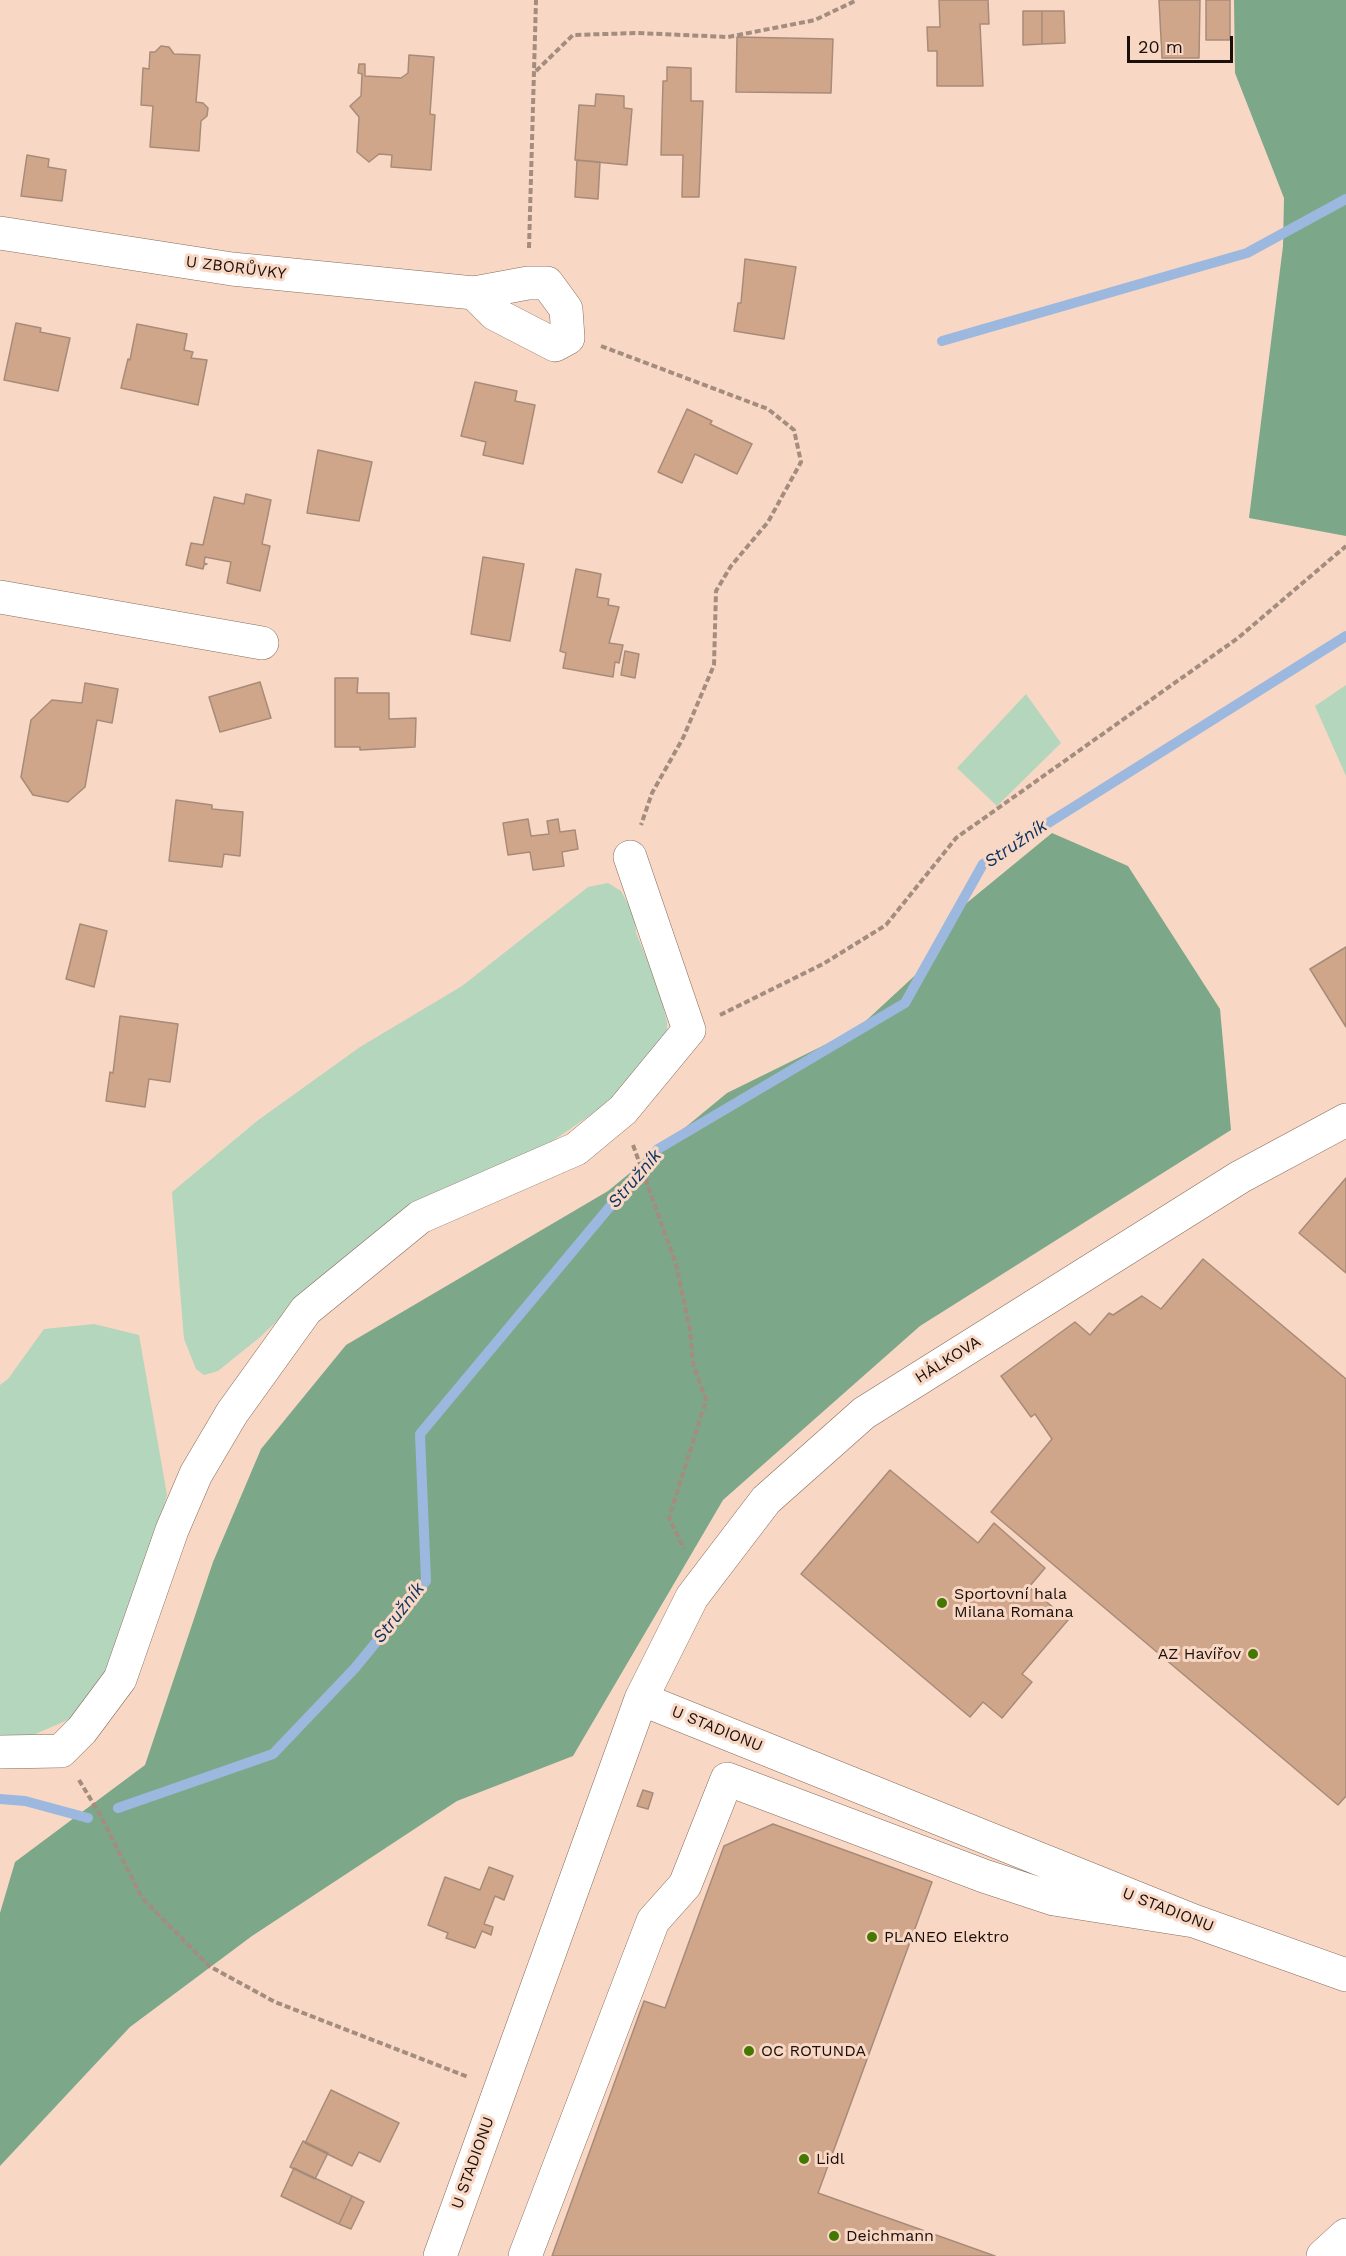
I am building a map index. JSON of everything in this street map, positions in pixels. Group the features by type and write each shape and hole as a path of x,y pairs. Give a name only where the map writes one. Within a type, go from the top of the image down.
{"street":[{"name":"U ZBORŮVKY","path":"0,233 232,269 474,293 528,283 547,283 566,309 568,338"},
{"path":"474,293 495,314 555,345 568,338"},
{"path":"0,597 262,643"},
{"path":"0,1752 61,1751 82,1730 120,1679 172,1530 196,1474 232,1413 306,1310 420,1217 576,1149 623,1110 689,1030 630,857"},
{"name":"HÁLKOVA","path":"641,1698 692,1597 766,1500 864,1413 1240,1177 1346,1120"},
{"name":"U STADIONU","path":"440,2256 641,1698 1194,1921 1346,1975"},
{"path":"525,2256 653,1922 685,1885 727,1779 984,1876 1054,1899 1194,1921"},
{"path":"1323,2256 1346,2235"}],"path":[{"path":"528,283 536,71 536,0"},
{"path":"536,71 573,35 638,33 728,38 815,20 857,0"},
{"path":"568,338 615,349 768,409 794,430 801,462 768,522 731,566 716,591 714,665 683,738 652,793 630,857"},
{"path":"689,1030 823,964 886,925 956,838 1228,645 1346,546"},
{"path":"638,1158 676,1264 690,1330 693,1364 706,1400 669,1518 683,1543 692,1597"},
{"path":"61,1751 102,1818 142,1898 208,1966 275,2002 500,2089"}],"green space":[{"path":"1234,0 1346,0 1346,536 1249,518 1283,246 1284,198 1235,73"},
{"path":"1346,685 1346,776 1315,706"},
{"path":"1026,694 1061,743 997,806 957,768"},
{"path":"1052,833 1128,866 1220,1009 1231,1130 920,1326 723,1500 573,1756 457,1801 252,1936 130,2027 0,2166 0,1913 15,1862 145,1765 213,1562 261,1449 346,1345 608,1191 727,1093 857,1029 923,968 963,906"},
{"path":"608,883 621,891 634,915 636,933 658,986 667,1022 667,1045 657,1069 525,1160 328,1273 259,1338 218,1371 204,1375 196,1369 184,1339 172,1192 257,1121 360,1047 462,986 588,887"},
{"path":"94,1324 139,1335 167,1495 134,1607 103,1686 77,1716 33,1735 0,1736 0,1385 8,1379 44,1329"}],"building":[{"path":"939,0 988,0 989,24 980,24 983,86 937,86 937,51 928,51 927,27 940,27"},
{"path":"1159,0 1200,0 1199,58 1162,58"},
{"path":"1206,0 1230,0 1230,40 1206,40"},
{"path":"1023,11 1042,11 1042,44 1023,45"},
{"path":"1042,11 1064,11 1065,43 1042,44"},
{"path":"737,37 833,39 831,93 736,92"},
{"path":"161,46 169,47 174,54 200,55 196,102 203,103 208,108 207,116 201,121 199,151 150,147 153,106 141,105 143,68 149,69 150,52 155,52"},
{"path":"409,55 434,57 430,114 435,115 431,170 391,167 392,155 379,154 369,162 357,152 359,117 350,106 361,96 362,74 358,73 359,64 365,64 365,76 401,78 408,73"},
{"path":"667,67 691,68 691,101 703,101 699,197 682,197 683,155 661,155 663,81 667,81"},
{"path":"596,94 624,96 624,108 632,109 627,165 575,160 579,105 595,106"},
{"path":"27,155 49,159 48,167 66,170 62,201 21,196"},
{"path":"577,160 600,162 598,199 575,197"},
{"path":"745,259 796,267 784,339 734,331 738,303 741,303"},
{"path":"16,323 41,328 40,332 70,338 58,391 4,380"},
{"path":"137,324 187,334 184,350 193,352 191,358 207,360 198,405 121,388 128,359 130,360"},
{"path":"475,382 517,391 515,401 535,405 523,464 483,455 486,442 461,436"},
{"path":"687,409 712,421 710,424 752,444 737,474 695,454 682,483 658,472"},
{"path":"318,450 372,462 359,521 307,513"},
{"path":"246,494 271,500 262,544 270,546 260,591 227,583 231,562 205,557 204,563 207,564 203,569 186,565 191,543 203,545 214,497 244,504"},
{"path":"483,557 524,564 510,641 471,634"},
{"path":"576,569 601,574 597,597 609,599 608,605 619,607 609,643 623,645 619,663 615,662 613,677 563,668 566,653 560,651"},
{"path":"625,651 639,654 635,678 621,675"},
{"path":"335,678 358,678 357,693 389,693 389,719 416,718 415,747 360,750 360,747 335,747"},
{"path":"260,682 271,718 220,732 209,697"},
{"path":"85,683 118,689 112,723 97,720 85,787 68,802 33,795 21,777 31,720 52,700 82,703"},
{"path":"176,800 212,805 212,809 243,812 240,856 224,854 222,867 169,861"},
{"path":"528,819 531,836 549,834 547,821 558,819 560,832 575,830 578,849 562,852 564,866 533,870 530,852 508,855 503,823"},
{"path":"80,924 107,931 94,987 66,979"},
{"path":"1346,947 1346,1027 1310,969"},
{"path":"120,1016 178,1024 170,1082 149,1079 145,1107 106,1101 110,1072 113,1073"},
{"path":"1346,1178 1346,1273 1299,1233"},
{"name":"AZ Havířov","path":"1203,1259 1346,1379 1346,1796 1338,1805 991,1512 1052,1439 1035,1414 1031,1417 1001,1376 1075,1322 1090,1335 1109,1313 1113,1315 1142,1296 1161,1309"},
{"name":"Sportovní hala Milana Romana","path":"890,1470 978,1543 994,1523 1045,1568 1029,1587 1068,1620 1022,1674 1032,1682 1002,1718 983,1702 970,1717 801,1574"},
{"path":"643,1790 653,1793 648,1809 637,1806"},
{"name":"OC ROTUNDA","path":"773,1824 932,1882 818,2193 995,2256 552,2256 644,2001 665,2008 724,1846"},
{"path":"489,1867 513,1876 504,1900 495,1896 484,1924 493,1927 491,1935 482,1931 475,1948 446,1938 448,1933 428,1925 445,1877 480,1890"},
{"path":"331,2090 399,2123 380,2162 359,2152 352,2166 305,2143"},
{"path":"303,2141 328,2153 315,2179 290,2167"},
{"path":"294,2168 352,2196 339,2224 281,2196"},
{"path":"352,2196 364,2202 351,2229 339,2224"}],"waterway":[{"path":"942,341 1247,253 1346,199"},
{"name":"Stružník","path":"118,1808 273,1754 355,1668 426,1581 420,1434 658,1149 905,1003 983,864 1346,636"},
{"path":"0,1799 25,1801 88,1818"}],"place":[{"name":"Sportovní hala Milana Romana","path":"942,1603"},
{"name":"AZ Havířov","path":"1253,1654"},
{"name":"PLANEO Elektro","path":"872,1937"},
{"name":"OC ROTUNDA","path":"749,2051"},
{"name":"Lidl","path":"804,2159"},
{"name":"Deichmann","path":"834,2236"}]}
